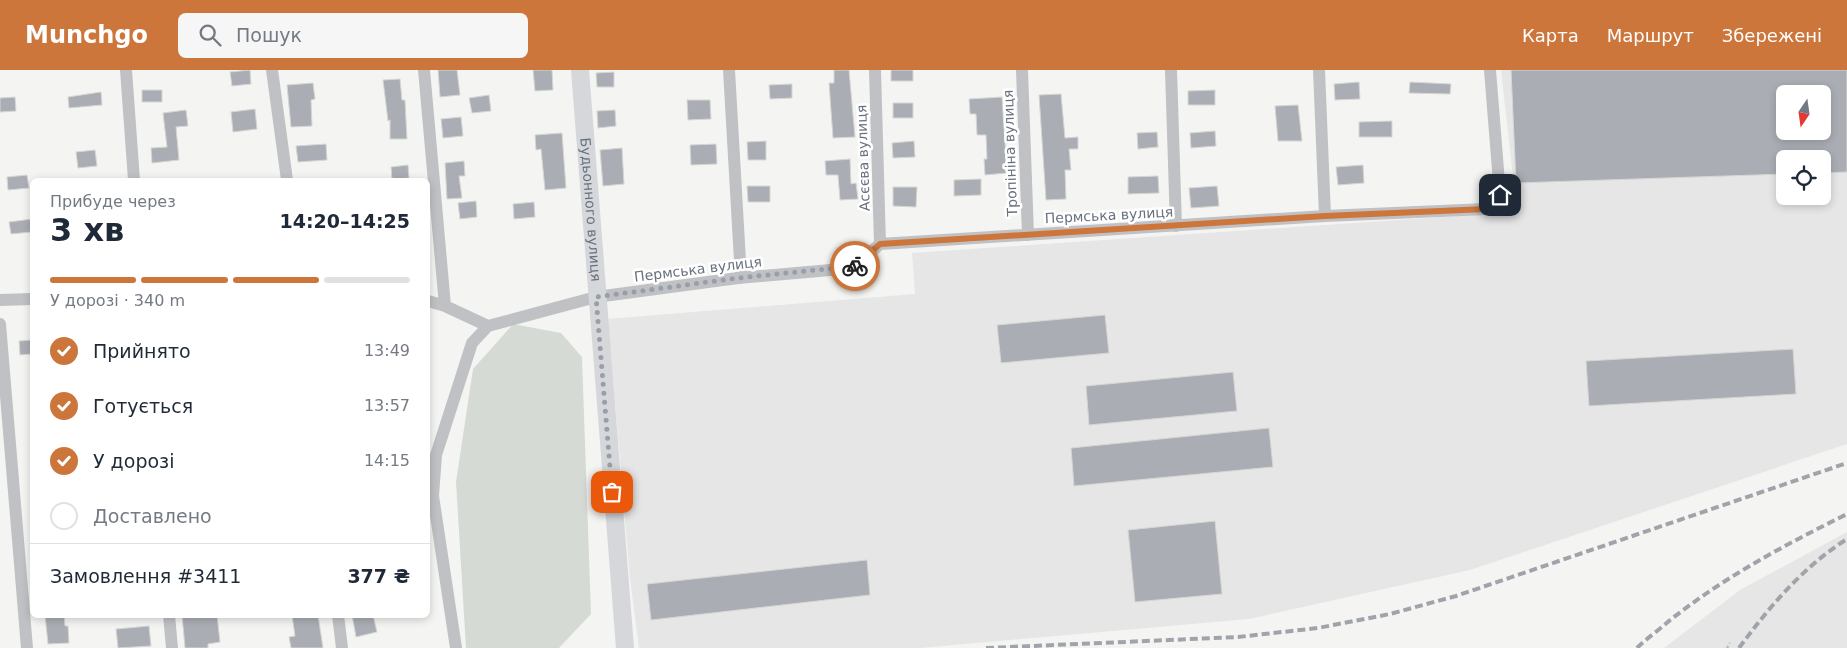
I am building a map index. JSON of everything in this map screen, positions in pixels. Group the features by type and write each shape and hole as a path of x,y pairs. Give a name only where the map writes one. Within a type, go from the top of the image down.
{"main road":[{"name":"Будьонного вулиця","path":"580,70 596,297 625,648"}],"street":[{"path":"126,70 134,178"},
{"path":"272,70 287,178"},
{"path":"424,70 445,306"},
{"path":"729,70 741,278"},
{"name":"Асєєва вулиця","path":"875,70 880,244"},
{"name":"Тропініна вулиця","path":"1022,70 1028,235"},
{"path":"1171,70 1176,226"},
{"path":"1319,70 1325,216"},
{"name":"Пермська вулиця","path":"488,326 596,297 741,278 853,268 880,244 1325,216 1486,209 1497,205 1500,195 1490,70"},
{"path":"0,300 30,298"},
{"path":"430,302 445,306 488,326 472,344 436,455 434,496 456,648"},
{"path":"0,324 27,648"},
{"path":"169,618 172,648"},
{"path":"338,618 342,648"}],"path":[{"path":"1727,648 1730,643"}],"shaded area":[{"path":"1501,70 1847,70 1847,444 1470,570 1249,619 920,648 639,648 630,578 608,319 915,294 912,253 1517,212"},
{"path":"513,324 561,333 582,357 591,614 559,648 466,648 456,482 473,369"},
{"path":"1847,532 1847,648 1664,648 1740,590"}],"building":[{"path":"250,70 251,84 232,86 230,72"},
{"path":"438,70 457,70 460,95 440,97"},
{"path":"533,70 552,70 553,90 535,91"},
{"path":"834,70 849,70 855,137 833,138 829,83 834,83"},
{"path":"891,70 913,70 913,81 891,81"},
{"path":"1511,70 1847,70 1847,172 1831,173 1831,150 1776,150 1776,174 1516,183"},
{"path":"614,72 614,87 597,87 596,73"},
{"path":"400,79 402,100 405,100 407,139 390,139 390,120 388,121 383,80"},
{"path":"1359,82 1360,99 1335,100 1334,84"},
{"path":"1410,82 1451,84 1450,94 1409,93"},
{"path":"313,83 315,99 311,100 312,126 291,127 287,85"},
{"path":"792,84 792,98 770,99 769,85"},
{"path":"142,90 162,90 162,102 142,102"},
{"path":"1215,90 1215,105 1188,105 1188,91"},
{"path":"101,92 102,105 69,108 68,97"},
{"path":"1061,94 1065,138 1078,137 1078,149 1069,149 1071,170 1065,170 1066,199 1046,200 1039,95"},
{"path":"489,95 491,111 472,113 469,98"},
{"path":"15,97 16,111 0,112 0,98"},
{"path":"1002,97 1007,173 985,175 984,159 987,159 986,135 977,135 976,114 970,114 969,99"},
{"path":"687,100 710,100 711,119 688,120"},
{"path":"893,103 913,103 913,118 893,118"},
{"path":"1298,105 1302,141 1278,141 1275,106"},
{"path":"255,109 257,129 233,132 231,112"},
{"path":"186,110 188,126 176,127 179,160 152,163 151,148 167,147 163,113"},
{"path":"615,110 616,126 598,128 597,111"},
{"path":"461,117 463,136 443,138 441,119"},
{"path":"1392,121 1392,137 1359,137 1359,122"},
{"path":"1215,131 1216,146 1191,148 1190,133"},
{"path":"1157,132 1158,147 1138,149 1137,133"},
{"path":"562,133 566,188 545,190 541,149 536,150 535,135"},
{"path":"766,141 766,160 748,160 747,142"},
{"path":"914,141 915,157 893,158 892,143"},
{"path":"326,144 327,160 298,162 296,146"},
{"path":"716,144 717,164 691,165 690,145"},
{"path":"622,148 624,184 603,186 600,150"},
{"path":"95,150 97,166 78,168 76,152"},
{"path":"850,159 851,184 856,183 858,199 840,200 838,175 826,175 825,161"},
{"path":"464,161 465,176 459,176 462,198 447,199 445,163"},
{"path":"408,165 409,178 392,178 391,167"},
{"path":"1363,165 1364,183 1338,185 1336,167"},
{"path":"27,175 29,188 8,190 7,177"},
{"path":"1158,176 1159,193 1128,194 1128,177"},
{"path":"981,179 981,195 954,196 954,180"},
{"path":"747,186 770,186 770,202 748,202"},
{"path":"1217,186 1219,206 1191,208 1189,188"},
{"path":"893,187 917,187 916,207 893,206"},
{"path":"476,201 477,217 460,219 458,203"},
{"path":"534,202 535,217 514,219 513,204"},
{"path":"30,219 30,232 11,234 9,222"},
{"path":"1105,315 1109,353 1001,363 997,325"},
{"path":"30,340 30,354 20,355 19,341"},
{"path":"1793,349 1796,394 1589,406 1586,361"},
{"path":"1233,372 1237,411 1089,425 1086,386"},
{"path":"1269,428 1273,467 1074,486 1071,448"},
{"path":"1215,521 1222,594 1135,602 1128,530"},
{"path":"867,560 870,595 651,620 647,584"},
{"path":"45,618 64,618 65,626 68,626 69,643 48,644"},
{"path":"182,618 217,618 220,642 208,644 208,648 185,648"},
{"path":"292,618 318,618 323,648 291,648 289,637 295,636"},
{"path":"353,618 374,618 377,632 356,637"},
{"path":"149,626 151,646 118,648 116,629"}],"railway":[{"path":"986,648 1238,637 1318,628 1390,614 1456,596 1847,463"},
{"path":"1637,648 1669,621 1711,590 1778,550 1847,514"},
{"path":"1739,648 1788,588 1816,562 1847,539"}],"way so far":[{"path":"612,492 596,297 738,278 853,268 855,266"}],"route":[{"path":"855,266 880,244 1325,216 1486,209 1497,205 1500,195"}]}
